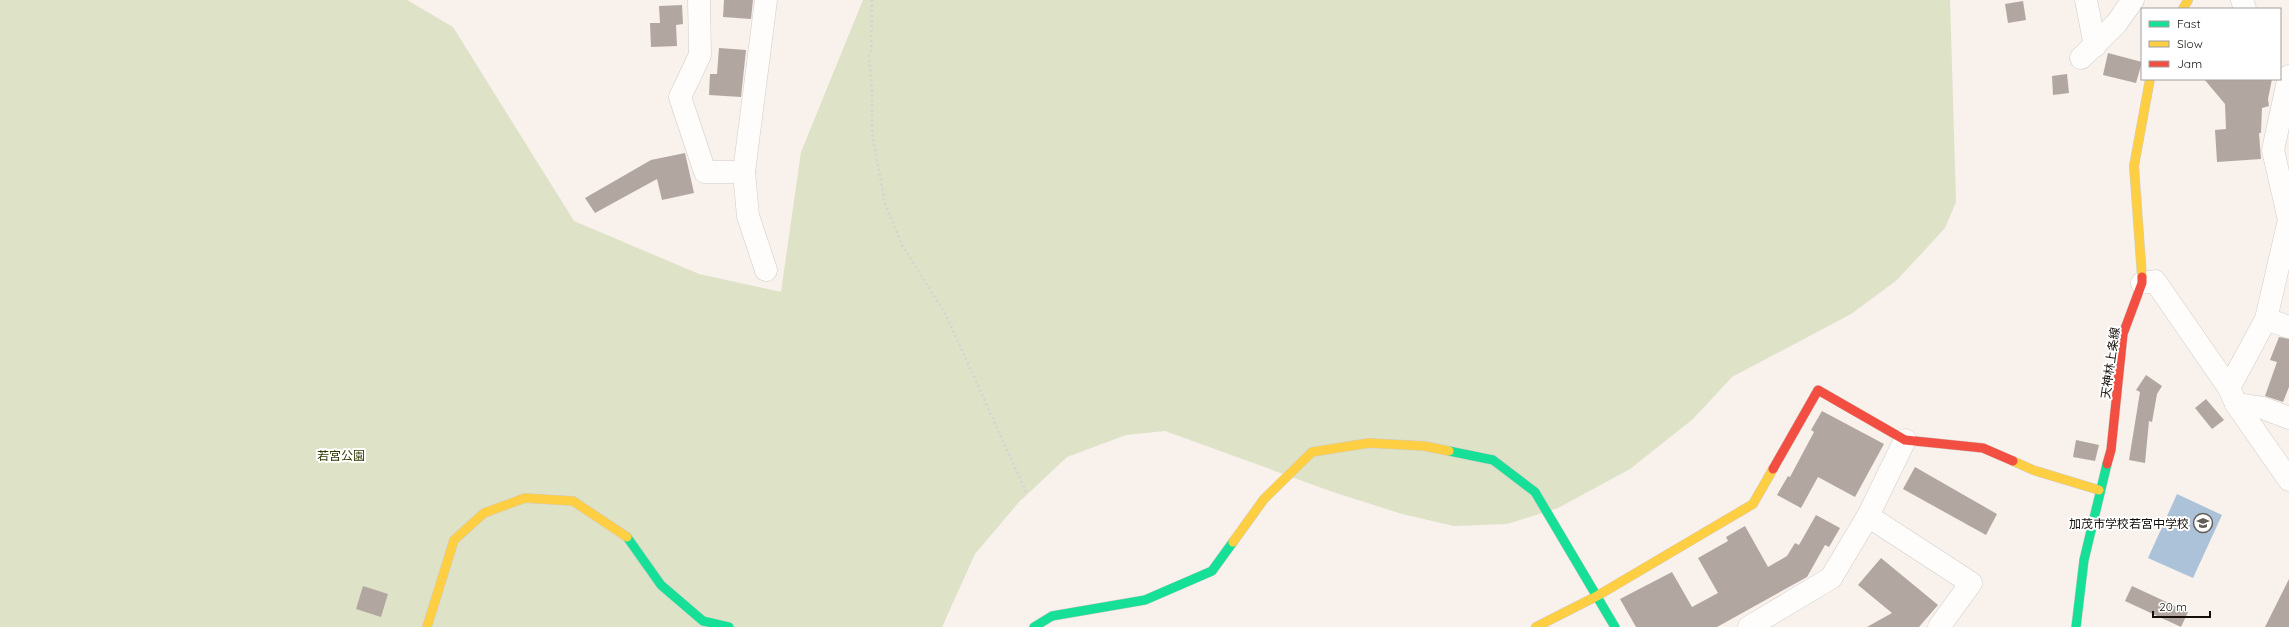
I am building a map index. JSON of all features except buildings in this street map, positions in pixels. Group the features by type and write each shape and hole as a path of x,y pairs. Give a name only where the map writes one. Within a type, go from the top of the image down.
{"street":[{"path":"699,0 700,55 680,97 705,172 744,172"},
{"path":"766,0 744,172 748,216 766,270"},
{"path":"2086,0 2088,52 2116,24 2133,0"},
{"path":"2232,396 2266,319 2286,249 2289,220 2281,148 2289,75 2281,63"},
{"name":"天神林上条線","path":"2076,627 2084,560 2099,490 2111,450 2123,334 2142,283 2134,166 2150,80"},
{"path":"2142,283 2155,281 2289,480"},
{"path":"2266,319 2289,327"},
{"path":"1536,627 1597,596 1753,504 1818,390 1905,440 1983,448 2033,470 2099,490"},
{"path":"2232,396 2289,418"},
{"path":"1748,627 1831,578 1868,516 1905,440"},
{"path":"1034,627 1052,616 1145,600 1212,571 1264,499 1312,452 1369,443 1424,446 1493,460 1535,492 1615,627"},
{"path":"427,627 454,540 484,513 525,498 573,501 630,539 661,585 703,621 729,627"},
{"path":"1868,516 1971,583 1939,627"}],"path":[{"path":"872,0 871,51 869,56 872,88 872,133 885,204 903,247 946,314 1026,492"}],"green space":[{"name":"若宮公園","path":"0,0 407,0 453,27 574,221 699,274 781,292 801,152 863,0 1950,0 1956,202 1945,228 1897,280 1851,314 1732,377 1693,419 1630,469 1558,508 1507,524 1454,526 1402,514 1333,492 1165,431 1126,435 1067,457 1019,502 975,554 942,627 0,627"}],"water":[{"path":"2177,494 2222,515 2193,578 2148,558"}],"traffic: fast":[{"path":"1449,451 1493,460 1535,492 1615,627"},
{"path":"2076,627 2084,560 2107,464"},
{"path":"627,537 661,585 703,621 729,627"},
{"path":"1034,627 1052,616 1145,600 1212,571 1233,542"}],"traffic: slow":[{"path":"2184,8 2188,0"},
{"path":"2142,277 2134,166 2150,80"},
{"path":"1233,542 1264,499 1312,452 1369,443 1424,446 1449,451"},
{"path":"2013,461 2033,470 2099,490"},
{"path":"1536,627 1597,596 1753,504 1773,469"},
{"path":"427,627 454,540 484,513 525,498 573,501 627,537"}],"traffic: jam":[{"path":"2107,464 2111,450 2123,334 2142,283 2142,277"},
{"path":"1773,469 1818,390 1905,440 1983,448 2013,461"}],"place":[{"name":"加茂市学校若宮中学校","path":"2203,523"}]}
